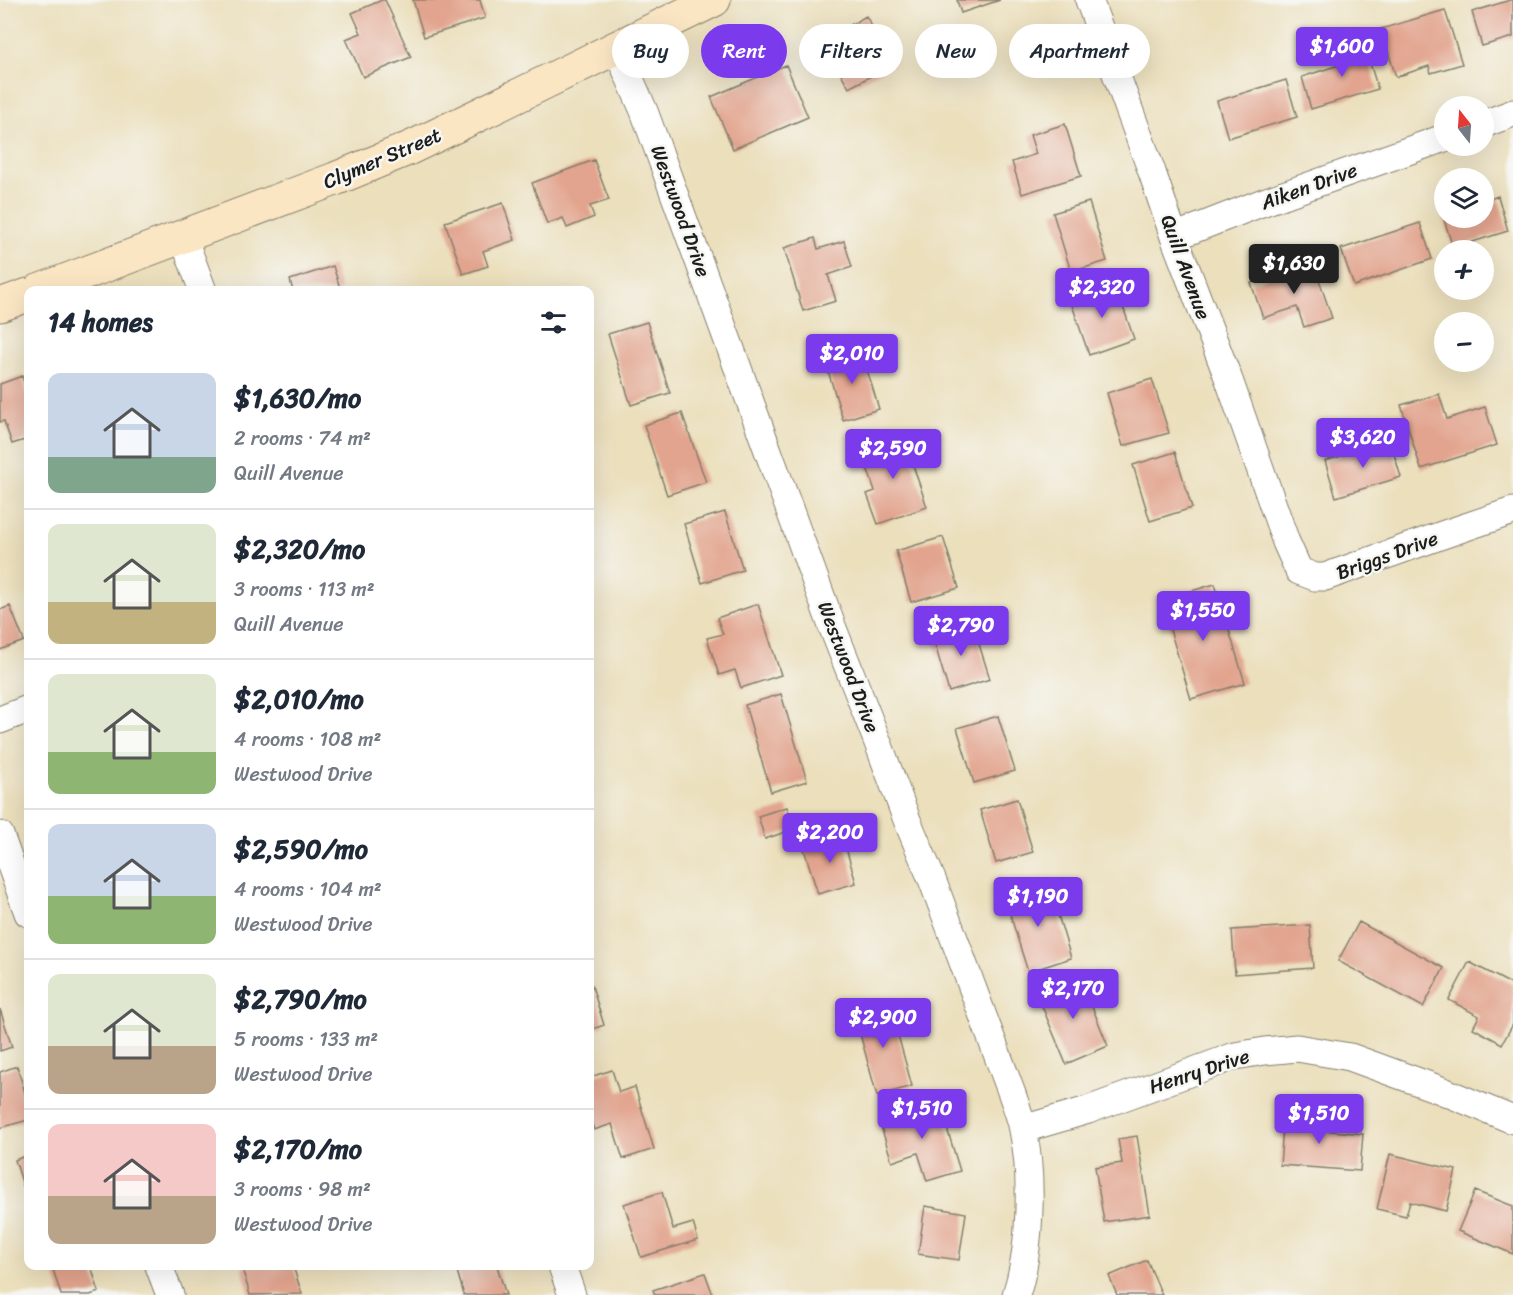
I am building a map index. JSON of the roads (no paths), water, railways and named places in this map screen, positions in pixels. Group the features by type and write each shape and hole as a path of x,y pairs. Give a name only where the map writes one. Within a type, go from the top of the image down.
{"street":[{"name":"Clymer Street","path":"664,24 714,0"},
{"name":"Quill Avenue","path":"1089,0 1283,533"},
{"name":"Clymer Street","path":"52,286 335,179 410,148 612,49"},
{"name":"Westwood Drive","path":"630,78 644,111 832,626 933,882 1012,1094 1023,1129 1029,1172 1026,1248 1016,1295"},
{"path":"1494,120 1513,113"},
{"name":"Aiken Drive","path":"1174,237 1434,142"},
{"path":"183,237 201,286"},
{"path":"0,305 24,296"},
{"name":"Briggs Drive","path":"1283,533 1299,571 1315,577 1325,577 1513,511"},
{"path":"0,720 24,711"},
{"path":"0,835 24,902"},
{"name":"Henry Drive","path":"1023,1129 1088,1110 1235,1056 1297,1048 1350,1057 1438,1089 1513,1120"},
{"path":"161,1270 170,1295"},
{"path":"563,1270 572,1295"}]}
